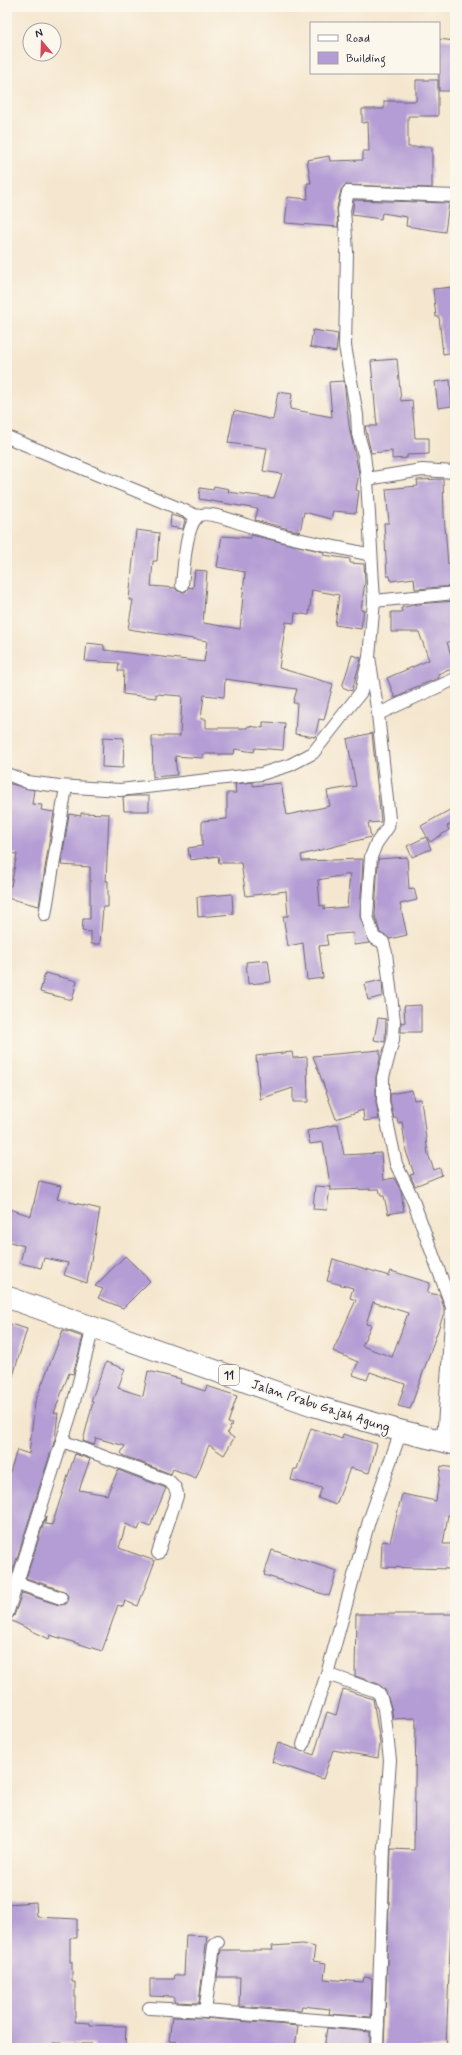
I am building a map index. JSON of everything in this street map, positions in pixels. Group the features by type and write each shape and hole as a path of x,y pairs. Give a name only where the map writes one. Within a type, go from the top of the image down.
{"highway":[{"name":"Jalan Prabu Gajah Agung","path":"7,1297 315,1406 401,1431 449,1442"}],"street":[{"path":"7,774 27,782 66,787 127,789 261,774 290,765 313,753 360,692 369,657 374,601 364,455 358,434 357,415 345,346 347,252 344,210 348,192 455,196"},
{"path":"7,437 197,516 204,514 221,517 260,530 371,554"},
{"path":"366,479 422,470 455,472"},
{"path":"182,585 188,543 192,526 197,516"},
{"path":"374,601 455,593"},
{"path":"369,657 378,714 389,819 388,826 376,844 371,857 367,916 374,938 383,942 386,952 394,1021 393,1040 383,1077 383,1102 396,1164 411,1195 452,1307 449,1442"},
{"path":"378,714 455,678"},
{"path":"45,914 66,787"},
{"path":"7,1614 62,1441 80,1380 93,1327"},
{"path":"302,1745 327,1674 369,1521 401,1431"},
{"path":"62,1441 169,1482 174,1487 177,1491 177,1496 158,1553"},
{"path":"17,1583 61,1598"},
{"path":"327,1674 376,1691 380,1695 384,1709 390,1760 384,1847 377,2048"},
{"path":"205,2010 214,1946 218,1942"},
{"path":"149,2008 205,2010 378,2024"}],"building":[{"path":"440,39 455,41 455,91 439,91"},
{"path":"416,80 438,80 438,116 408,116 408,147 432,147 432,188 345,185 341,190 337,208 338,227 285,223 288,197 308,199 307,183 311,183 307,160 329,156 330,161 363,160 363,151 369,151 368,122 362,123 362,109 384,109 384,101 416,101"},
{"path":"354,200 449,203 445,232 406,226 407,217 382,213 381,219 352,215"},
{"path":"453,287 455,352 443,354 439,317 436,317 433,289"},
{"path":"313,330 338,334 336,352 310,347"},
{"path":"397,359 401,401 412,400 415,438 429,438 429,454 407,455 407,458 392,459 392,451 371,453 365,426 377,426 371,361"},
{"path":"450,380 452,406 438,408 435,382"},
{"path":"344,381 349,426 359,473 356,490 359,491 356,513 333,511 331,519 304,512 300,532 255,520 258,509 199,499 200,488 213,490 214,486 229,489 228,492 274,498 282,474 263,471 267,448 228,443 234,411 273,420 278,392 292,394 290,409 332,417 329,382"},
{"path":"443,479 448,564 455,563 455,586 415,589 414,578 391,581 390,576 387,576 384,523 389,523 386,489 418,486 417,480"},
{"path":"171,515 185,519 183,529 170,527"},
{"path":"136,530 159,533 157,561 153,561 151,586 175,588 178,591 185,592 189,587 193,588 195,570 207,571 203,623 240,629 245,572 217,567 222,536 250,538 251,535 324,552 323,555 350,559 350,563 364,564 365,582 361,610 364,610 361,629 335,625 339,595 312,590 309,615 295,613 294,623 286,622 279,668 333,684 324,720 319,719 315,737 295,734 297,703 293,703 297,689 225,679 224,697 204,695 201,719 206,719 206,728 247,728 248,726 263,728 263,722 285,723 283,750 255,748 254,752 235,749 234,754 203,754 203,758 175,756 177,775 153,777 152,736 180,736 182,696 156,694 156,698 123,694 124,671 118,671 119,663 85,661 87,643 104,645 104,650 204,662 207,641 128,629 133,600 129,600"},
{"path":"455,601 455,641 447,642 455,668 438,674 439,678 406,691 406,693 395,698 387,678 429,660 419,632 391,632 391,612 402,612 401,608 417,604"},
{"path":"352,655 361,658 352,691 342,687"},
{"path":"372,733 381,822 368,823 371,837 301,855 302,861 363,859 360,916 369,943 354,945 353,933 326,935 328,945 319,946 323,978 307,980 303,943 288,946 283,916 288,916 286,891 246,896 241,863 219,863 218,856 190,860 188,848 202,846 202,821 227,819 227,793 236,793 235,784 253,782 253,786 281,783 287,815 330,806 327,791 356,786 347,739","holes":["350,874 347,907 324,909 324,905 320,906 318,880"]},
{"path":"103,737 124,738 123,768 102,767"},
{"path":"7,783 34,790 32,804 42,805 41,810 54,812 39,906 7,898 7,885 11,886 17,854 7,853"},
{"path":"149,796 149,811 124,811 123,797"},
{"path":"455,807 455,822 447,826 449,830 430,842 421,826"},
{"path":"81,813 109,814 106,881 108,881 108,907 103,907 100,944 91,944 91,932 82,931 83,919 90,919 90,867 61,865 69,814 81,816"},
{"path":"426,837 431,849 412,857 407,846"},
{"path":"407,857 409,889 414,888 417,900 400,904 407,935 390,939 380,933 375,915 378,859"},
{"path":"232,894 233,914 198,917 197,897"},
{"path":"268,960 271,982 248,984 246,962"},
{"path":"45,973 77,981 72,1000 40,992"},
{"path":"382,980 383,996 368,1000 364,984"},
{"path":"421,1005 421,1032 401,1032 401,1022 405,1023 404,1006"},
{"path":"378,1018 386,1019 385,1042 374,1040"},
{"path":"380,1050 380,1060 376,1077 376,1102 379,1119 364,1121 363,1110 336,1119 313,1056"},
{"path":"292,1052 293,1058 307,1057 308,1102 293,1102 293,1088 260,1099 256,1056"},
{"path":"412,1090 414,1100 421,1099 428,1154 434,1170 440,1168 442,1175 415,1186 410,1175 414,1174 406,1151 402,1122 398,1123 397,1118 394,1118 390,1101 390,1094"},
{"path":"338,1124 344,1155 381,1153 383,1180 394,1178 401,1191 404,1211 388,1214 384,1196 381,1196 379,1189 331,1190 323,1142 310,1144 307,1131"},
{"path":"39,1181 61,1186 57,1199 100,1209 87,1283 64,1275 68,1263 44,1258 41,1268 20,1263 24,1246 7,1241 7,1208 31,1216"},
{"path":"315,1186 330,1187 327,1210 313,1209"},
{"path":"125,1256 150,1281 123,1308 98,1298 103,1289 95,1286"},
{"path":"333,1259 389,1276 391,1271 430,1283 427,1293 440,1295 444,1313 410,1409 398,1406 405,1384 370,1372 367,1380 353,1375 358,1362 333,1351 356,1300 350,1298 353,1288 327,1281","holes":["373,1302 408,1313 392,1357 362,1346 371,1325 366,1324"]},
{"path":"7,1323 27,1329 10,1386 7,1385"},
{"path":"63,1330 83,1337 73,1374 69,1373 54,1413 58,1413 55,1439 7,1589 7,1482 17,1450 29,1454 35,1402"},
{"path":"106,1362 125,1369 118,1388 143,1396 148,1371 181,1379 180,1383 205,1391 207,1386 237,1396 228,1423 232,1424 227,1433 234,1438 224,1455 209,1445 196,1478 173,1469 171,1474 124,1456 121,1453 125,1446 96,1438 94,1445 83,1441 93,1402 91,1401"},
{"path":"311,1428 342,1439 343,1434 377,1444 369,1473 350,1468 336,1505 318,1498 322,1488 291,1480 294,1469 297,1469"},
{"path":"75,1454 90,1459 79,1490 107,1495 118,1470 166,1488 150,1527 141,1523 138,1530 126,1524 119,1548 155,1561 138,1606 125,1601 123,1607 118,1605 102,1651 50,1635 49,1639 10,1620 14,1616 22,1593 59,1605 66,1604 68,1601 68,1596 64,1591 26,1578 46,1516 45,1524 52,1525"},
{"path":"441,1466 455,1468 455,1516 448,1515 443,1544 451,1544 450,1569 381,1567 382,1541 390,1542 402,1494 436,1501"},
{"path":"272,1550 337,1571 329,1596 264,1575"},
{"path":"356,1614 455,1614 455,1873 453,1873 446,2048 384,2048 391,1849 414,1850 416,1718 393,1719 391,1707 385,1690 378,1684 355,1676"},
{"path":"343,1689 373,1699 380,1743 378,1758 333,1750 323,1779 272,1762 278,1743 314,1755 327,1712 336,1715"},
{"path":"36,1902 37,1917 77,1919 77,1938 70,1938 72,1982 75,1982 75,2022 90,2023 90,2025 126,2026 125,2048 93,2048 93,2044 53,2043 53,2048 7,2048 7,1904"},
{"path":"186,1935 207,1936 199,2003 174,2002 174,1997 150,1996 150,1979 174,1979 175,1975 184,1975"},
{"path":"303,1944 315,1947 313,1961 326,1963 324,1979 363,1982 364,1977 372,1978 371,2017 329,2014 330,2009 302,2006 301,2011 239,2006 240,1977 217,1977 221,1950 273,1950 272,1946"},
{"path":"172,2017 204,2018 298,2026 295,2047 272,2044 272,2048 183,2048 184,2042 169,2041"},
{"path":"327,2028 370,2032 370,2048 324,2048"}]}
